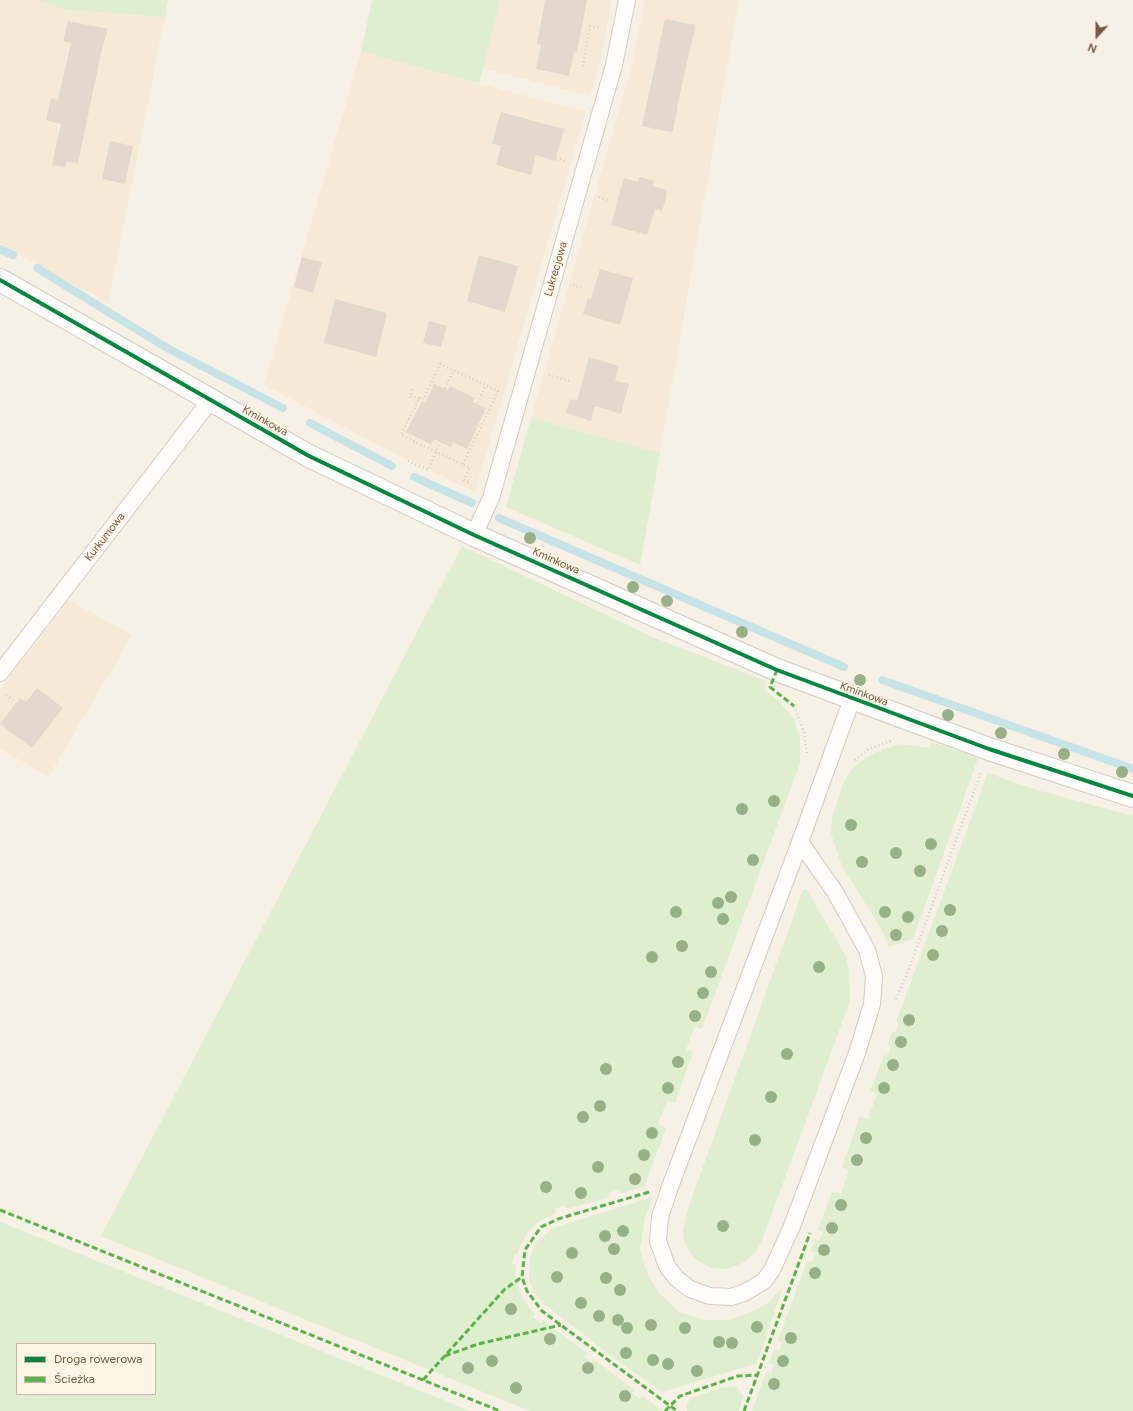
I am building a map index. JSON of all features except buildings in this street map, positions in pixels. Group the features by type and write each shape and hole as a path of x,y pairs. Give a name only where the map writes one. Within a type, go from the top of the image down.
{"street":[{"name":"Kminkowa","path":"0,280 210,401 309,456 474,534 777,670 989,749 1133,796"}],"lane":[{"name":"Lukrecjowa","path":"474,534 491,498 614,65 627,0"},
{"name":"Kurkumowa","path":"0,673 210,401"},
{"path":"800,842 835,892 867,950 874,976 872,1004 857,1053 792,1226 772,1270 764,1281 744,1293 731,1297 710,1296 690,1289 676,1278 668,1266 660,1248 658,1241 658,1226 670,1187 800,842 852,699"}],"path":[{"path":"412,389 410,397 418,399 420,397 424,399 440,364 498,391 464,464"},
{"path":"445,388 454,370"},
{"path":"478,403 486,386"},
{"path":"418,399 402,435 470,468 464,480 471,484"},
{"path":"408,461 428,470 440,443"},
{"path":"851,763 869,749 884,742 898,739"},
{"path":"893,995 894,1003"}],"shaded area":[{"path":"0,0 36,0 68,10 165,17 108,303 0,244"},
{"path":"500,0 612,0 601,58 590,96 482,68"},
{"path":"645,0 739,0 660,453 531,418 631,68"},
{"path":"361,52 586,112 475,492 385,448 264,385"},
{"path":"69,600 132,635 49,776 0,749 0,689"}],"green space":[{"path":"36,0 168,0 165,17 68,10"},
{"path":"372,0 500,0 479,83 361,52"},
{"path":"531,418 660,453 640,565 506,507"},
{"path":"462,546 650,636 766,681 764,690 777,699 794,719 800,739 800,763 702,1029 695,1026 686,1050 693,1052 675,1103 667,1101 658,1124 666,1128 644,1187 620,1194 618,1190 608,1193 610,1197 567,1209 565,1206 555,1208 556,1213 538,1222 527,1233 517,1254 514,1254 512,1264 516,1265 516,1279 519,1289 525,1302 535,1314 533,1317 541,1323 543,1320 587,1353 584,1357 592,1362 595,1360 634,1390 632,1393 640,1399 642,1396 663,1411 530,1411 101,1236"},
{"path":"932,742 978,758 913,939 889,947 883,932 842,866 831,833 832,817 844,781 853,768 865,758 876,752 900,744 929,748"},
{"path":"988,773 1033,789 1133,816 1133,1411 752,1411 766,1372 771,1373 774,1365 769,1363 774,1349 779,1351 782,1342 778,1340 807,1261 812,1262 815,1253 810,1251 815,1239 819,1241 823,1232 818,1230 832,1191 841,1194 849,1170 842,1167 860,1116 868,1119 877,1094 870,1091 884,1055 887,1056 891,1046 888,1044 893,1031 896,1032 899,1023 896,1022"},
{"path":"806,889 846,956 849,972 850,1001 761,1243 755,1253 745,1262 728,1269 711,1268 695,1259 685,1245 683,1231 687,1211 803,890"},
{"path":"653,1197 645,1218 640,1248 649,1277 658,1292 679,1312 705,1320 729,1320 758,1309 768,1303 783,1287 758,1361 755,1364 662,1392 618,1361 544,1304 533,1291 529,1278 530,1258 536,1242 545,1234 556,1227"},
{"path":"0,1222 471,1411 0,1411"},
{"path":"736,1386 743,1396 739,1411 687,1411 687,1404 691,1398 721,1388"}],"waterway":[{"path":"0,249 13,255"},
{"path":"37,268 167,348 283,408"},
{"path":"310,423 392,466"},
{"path":"414,477 472,503"},
{"path":"499,518 844,667"},
{"path":"882,680 1133,769"}],"marked path":[{"path":"777,670 770,687 794,706"},
{"path":"649,1192 558,1219 541,1227 525,1250 522,1277 527,1291 542,1311 677,1411"},
{"path":"0,1210 500,1411"},
{"path":"744,1411 810,1233"},
{"path":"423,1380 505,1289 522,1277"},
{"path":"445,1356 478,1344 561,1325"},
{"path":"665,1411 680,1396 738,1376 758,1375"}],"cycle path":[{"path":"0,280 309,456 474,535 777,670 989,749 1133,796"}]}
